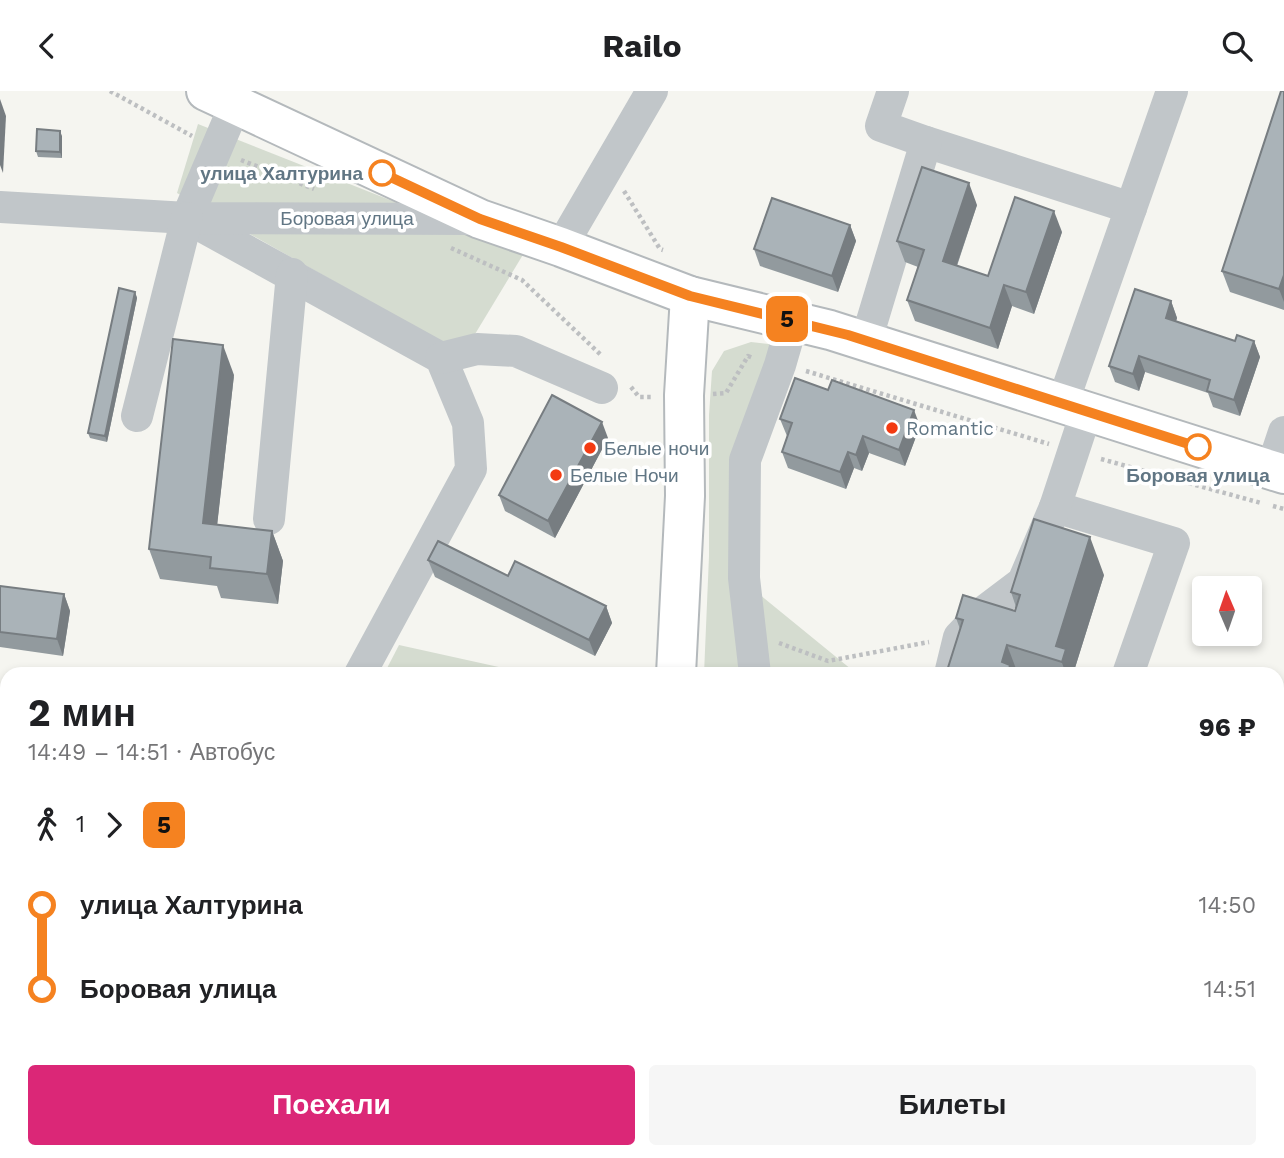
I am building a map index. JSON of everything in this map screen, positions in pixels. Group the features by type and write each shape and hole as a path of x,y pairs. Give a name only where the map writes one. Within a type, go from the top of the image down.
{"main road":[{"path":"221,98 480,219"},
{"name":"Боровая улица","path":"480,219 690,296 793,320 866,341 1277,472"},
{"path":"676,667 685,496 684,395 690,296"}],"street":[{"path":"561,247 652,91"},
{"path":"893,91 881,126 1131,208"},
{"path":"952,667 959,637 982,613 1023,582 1055,507 1075,406 1131,208 1171,91"},
{"path":"137,416 187,218 221,98"},
{"path":"866,341 926,142"},
{"name":"Боровая улица","path":"0,207 187,218 480,219"},
{"path":"187,218 441,358 468,423 471,469 364,667"},
{"path":"269,519 292,274"},
{"path":"754,667 744,578 745,460 780,365 793,320"},
{"path":"441,358 477,349 516,351 602,388"},
{"path":"1277,472 1284,432"},
{"path":"1055,507 1174,543 1130,667"}],"path":[{"path":"609,166 660,249 672,253"},
{"path":"751,642 780,643 828,661 959,637"}],"shaded area":[{"path":"198,124 524,253 463,354 177,193"},
{"path":"751,342 777,345 737,576 848,667 704,667 709,556 709,415 712,371 724,351"},
{"path":"399,645 498,667 388,667"}],"building":[{"path":"1281,91 1284,91 1284,275 1279,289 1222,271"},
{"path":"37,129 60,131 60,152 36,151"},
{"path":"922,167 969,183 943,261 988,276 1015,197 1054,211 1026,292 1004,285 990,328 907,300 924,250 897,241"},
{"path":"772,198 850,225 832,276 754,249"},
{"path":"119,288 135,292 105,436 88,433"},
{"path":"1135,289 1171,301 1166,318 1235,341 1237,335 1254,341 1234,400 1207,391 1210,380 1139,356 1133,374 1109,366"},
{"path":"173,339 223,345 203,523 272,531 267,574 210,568 211,557 149,549"},
{"path":"795,378 828,390 832,380 914,410 899,450 863,436 856,455 848,452 840,472 782,452 792,423 780,419"},
{"name":"Белые Ночи","path":"552,395 602,422 548,521 499,495"},
{"path":"1034,519 1090,537 1056,646 1066,649 1062,662 1007,645 1002,662 1010,667 948,667 963,620 956,618 963,595 1015,611 1020,595 1011,592"},
{"path":"438,541 508,576 515,561 606,606 589,640 428,560"},
{"path":"0,586 64,594 57,639 0,632"}],"bus line":[{"name":"5","path":"382,173 480,219 690,296 848,335 1198,447"}],"place":[{"name":"улица Халтурина","path":"382,173"},
{"name":"Romantic","path":"892,428"},
{"name":"Боровая улица","path":"1198,447"},
{"name":"Белые ночи","path":"590,448"},
{"name":"Белые Ночи","path":"556,475"}]}
